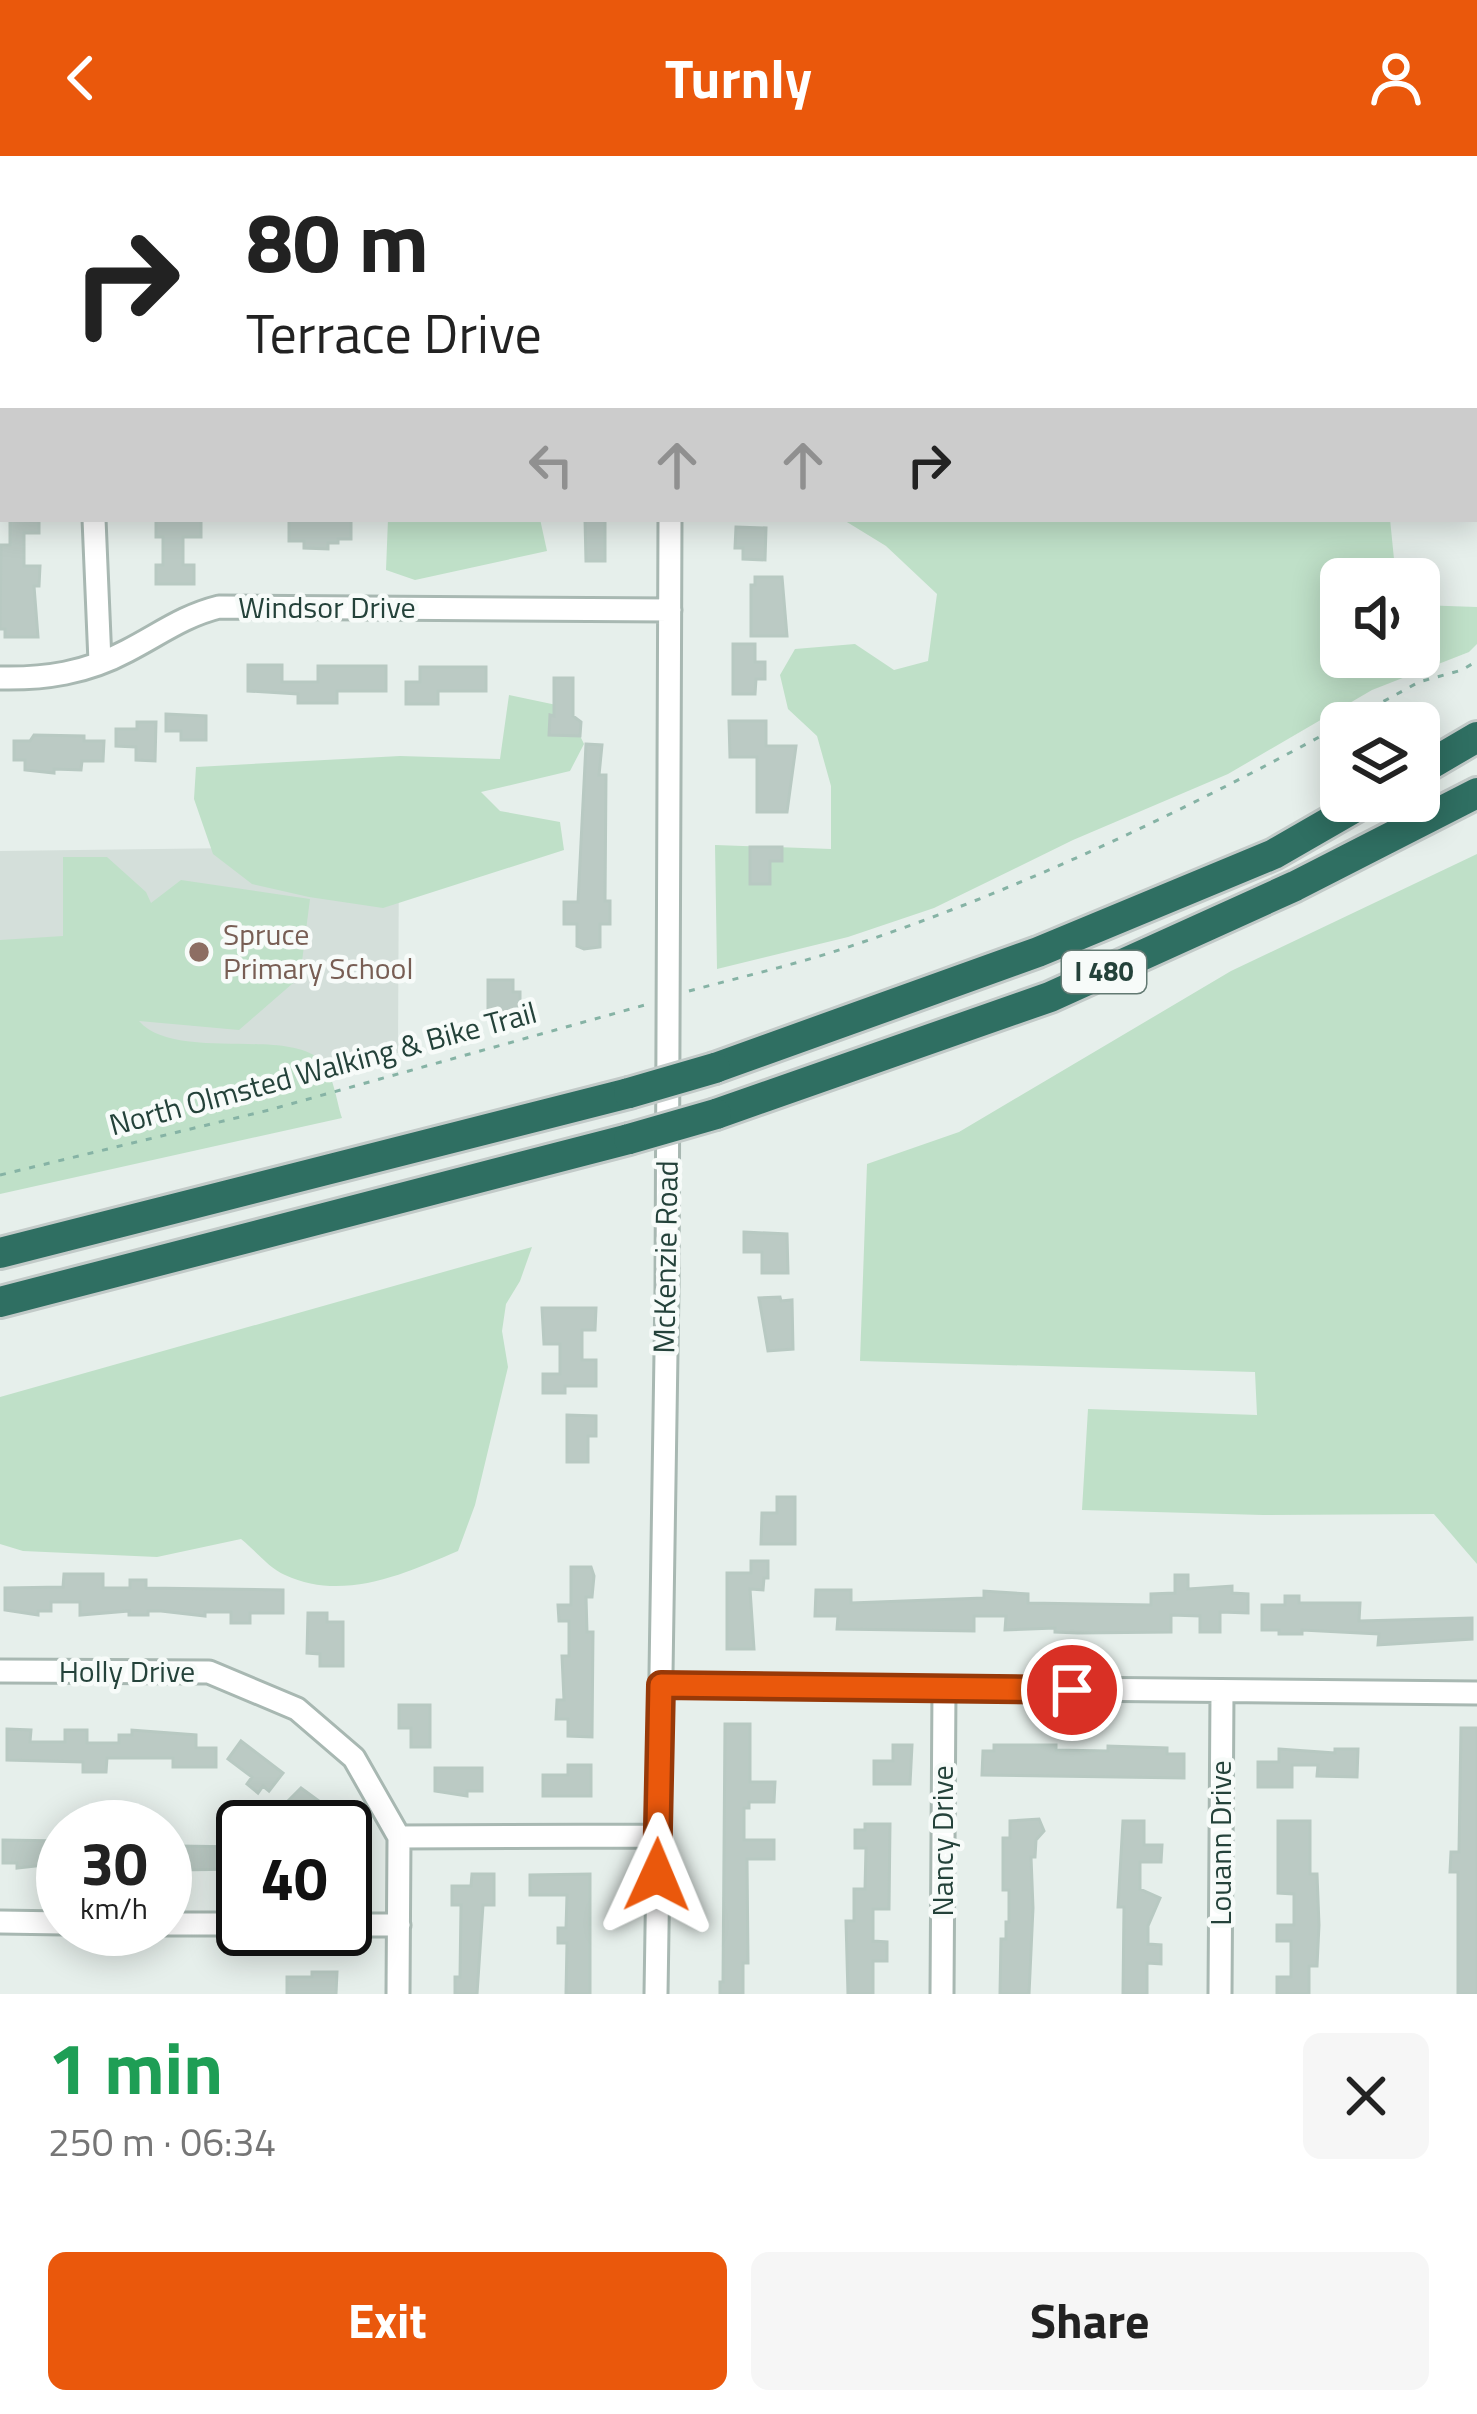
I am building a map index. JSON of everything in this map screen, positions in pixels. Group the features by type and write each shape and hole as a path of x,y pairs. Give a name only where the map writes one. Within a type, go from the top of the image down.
{"highway":[{"path":"1440,759 1477,737"},
{"name":"I 480","path":"0,1302 716,1114 1050,997 1295,886 1477,793"},
{"name":"I 480","path":"0,1252 715,1068 1038,952 1274,854 1330,822"}],"street":[{"path":"94,522 100,662"},
{"name":"McKenzie Road","path":"656,1994 670,522"},
{"name":"Windsor Drive","path":"0,678 67,675 127,652 188,614 219,607 670,610"},
{"name":"Holly Drive","path":"0,1672 208,1672 297,1709 354,1758 398,1837"},
{"path":"661,1685 1477,1693"},
{"name":"Nancy Drive","path":"942,1994 944,1689"},
{"name":"Louann Drive","path":"1220,1994 1222,1693"},
{"path":"398,1994 398,1837 657,1836"},
{"path":"0,1922 36,1923"},
{"path":"372,1925 399,1925"}],"path":[{"path":"1383,702 1419,682 1477,661"},
{"path":"680,994 861,943 982,897 1229,786 1320,737"},
{"name":"North Olmsted Walking & Bike Trail","path":"0,1175 269,1110 656,1002"}],"shaded area":[{"name":"Spruce Primary School","path":"399,846 398,1053 0,1138 0,851"}],"green space":[{"path":"388,522 541,522 547,551 415,580 386,570"},
{"path":"847,522 1390,522 1394,558 1320,558 1320,678 1403,678 1351,702 1320,702 1320,720 1228,774 1073,840 934,908 848,937 717,969 715,845 831,849 831,786 817,736 788,709 780,675 795,649 855,644 894,670 928,661 937,594 886,546"},
{"path":"1440,606 1477,607 1477,644 1440,663"},
{"path":"509,695 566,707 584,744 570,771 481,792 500,811 560,822 564,850 383,908 252,884 213,854 194,799 196,767 400,756 500,759"},
{"path":"1477,854 1477,1564 1434,1514 1082,1510 1088,1409 1257,1415 1255,1372 860,1361 867,1164 959,1132 1231,971"},
{"name":"Spruce Primary School","path":"63,857 107,857 146,892 151,903 181,880 310,899 300,977 239,1030 139,1021 177,1040 279,1046 318,1058 327,1069 342,1118 0,1194 0,940 63,936"},
{"path":"532,1247 506,1304 502,1331 508,1367 475,1505 458,1551 373,1582 329,1586 279,1572 241,1539 157,1557 23,1551 0,1544 0,1397"}],"building":[{"path":"10,522 39,522 39,533 24,533 24,566 40,566 39,586 34,586 38,637 5,637 5,629 0,629 1,545 10,545"},
{"path":"156,522 201,522 201,537 183,537 183,565 194,565 194,584 156,584 156,565 163,565 163,537 156,537"},
{"path":"289,522 351,522 351,539 328,543 328,549 304,548 304,541 289,541"},
{"path":"585,522 605,522 605,561 586,561"},
{"path":"736,527 766,528 765,560 743,559 743,548 735,548"},
{"path":"755,577 782,577 787,636 751,636"},
{"path":"733,644 755,644 755,662 765,662 765,679 756,679 755,694 733,694"},
{"path":"248,665 282,665 282,682 318,682 318,666 386,666 386,691 337,691 337,703 298,703 298,694 248,691"},
{"path":"420,667 486,667 486,691 438,691 438,704 406,704 406,682 420,682"},
{"path":"554,678 573,678 573,716 581,722 580,736 549,735"},
{"path":"166,714 206,716 206,740 181,740 181,731 166,731"},
{"path":"729,721 766,721 766,746 796,746 787,812 757,812 757,757 730,757"},
{"path":"137,722 156,722 155,761 136,760 136,747 116,746 116,729 137,729"},
{"path":"34,735 104,741 103,761 82,761 81,770 25,770 25,760 14,760 14,741 30,741"},
{"path":"586,744 602,745 599,775 606,775 605,901 610,901 610,924 600,924 600,947 584,949 577,946 577,924 564,924 564,902 578,902"},
{"path":"750,847 782,847 782,861 770,861 770,884 750,884"},
{"path":"488,980 513,980 513,992 520,992 520,1012 488,1014"},
{"path":"744,1232 787,1234 788,1273 762,1273 762,1252 744,1252"},
{"path":"780,1297 781,1301 792,1300 793,1349 768,1351 759,1298"},
{"path":"542,1308 596,1308 595,1330 582,1330 582,1360 596,1360 596,1386 565,1386 565,1393 543,1393 543,1374 560,1374 560,1344 544,1344"},
{"path":"567,1415 596,1416 596,1436 588,1436 588,1462 567,1462"},
{"path":"777,1497 795,1497 795,1544 761,1544 762,1513 777,1513"},
{"path":"751,1561 768,1561 763,1590 750,1589 754,1649 727,1649 727,1573 751,1573"},
{"path":"571,1567 591,1567 594,1576 592,1597 586,1597 587,1632 593,1632 592,1737 568,1736 568,1719 556,1719 557,1700 564,1700 562,1656 569,1656 569,1621 559,1621 558,1605 571,1605"},
{"path":"64,1574 103,1574 103,1588 130,1588 130,1580 146,1580 146,1588 283,1590 283,1613 250,1613 250,1623 231,1623 231,1612 80,1615 80,1602 51,1602 51,1611 38,1611 38,1615 5,1610 5,1588 63,1587"},
{"path":"1175,1575 1188,1575 1188,1589 1232,1586 1232,1593 1248,1594 1248,1613 1220,1612 1220,1632 1200,1632 1200,1616 1171,1615 1171,1632 1078,1633 1055,1632 1055,1628 1005,1630 1006,1616 974,1616 974,1631 837,1629 838,1616 815,1616 816,1590 851,1590 851,1603 984,1598 984,1591 1028,1594 1028,1603 1151,1605 1151,1594 1175,1593"},
{"path":"1285,1596 1299,1596 1299,1603 1360,1603 1359,1621 1472,1618 1472,1639 1378,1645 1379,1634 1262,1630 1262,1605 1285,1605"},
{"path":"308,1613 327,1613 327,1622 343,1622 343,1666 320,1666 320,1654 307,1653"},
{"path":"399,1705 430,1705 430,1747 411,1747 411,1728 399,1728"},
{"path":"725,1724 750,1724 750,1782 775,1782 774,1802 749,1802 749,1808 744,1808 744,1840 774,1840 774,1859 747,1859 748,1963 743,1963 743,1994 720,1994"},
{"path":"1461,1728 1477,1728 1477,1994 1458,1994 1458,1872 1450,1872 1451,1852 1459,1852"},
{"path":"7,1729 31,1730 30,1742 65,1742 65,1730 87,1730 87,1743 119,1743 119,1735 132,1735 132,1730 196,1735 196,1748 216,1748 216,1767 173,1767 173,1758 107,1758 106,1772 83,1772 83,1762 7,1760"},
{"path":"241,1741 283,1773 269,1791 263,1786 258,1793 247,1784 252,1777 228,1759"},
{"path":"893,1745 912,1745 910,1784 874,1784 874,1761 893,1761"},
{"path":"994,1745 1108,1751 1108,1746 1167,1748 1167,1754 1184,1754 1184,1778 982,1775 983,1751 994,1751"},
{"path":"1279,1749 1335,1753 1335,1749 1358,1749 1357,1777 1317,1776 1318,1765 1292,1765 1292,1787 1258,1787 1258,1762 1279,1762"},
{"path":"568,1765 591,1765 591,1796 543,1796 543,1775 568,1775"},
{"path":"435,1768 482,1768 482,1791 467,1791 467,1796 435,1791"},
{"path":"301,1788 317,1800 289,1800"},
{"path":"1039,1819 1044,1831 1031,1857 1029,1994 1000,1994 1001,1939 1006,1939 1009,1922 1009,1890 1003,1890 1003,1838 1010,1838 1010,1821"},
{"path":"1123,1821 1144,1821 1144,1845 1162,1845 1161,1862 1140,1862 1140,1889 1160,1898 1148,1926 1148,1944 1161,1945 1161,1964 1147,1963 1147,1994 1123,1994 1124,1907 1118,1907"},
{"path":"1278,1821 1310,1821 1310,1874 1317,1874 1319,1925 1317,1966 1309,1966 1309,1994 1277,1994 1277,1977 1291,1977 1291,1941 1277,1941 1277,1925 1294,1925 1294,1894 1278,1893"},
{"path":"865,1824 890,1824 889,1909 873,1909 873,1941 887,1942 887,1961 873,1961 873,1994 848,1994 846,1921 854,1921 854,1889 865,1889 866,1848 855,1848 855,1830 865,1830"},
{"path":"3,1840 36,1841 36,1866 17,1868 17,1863 3,1863"},
{"path":"192,1846 216,1847 216,1869 192,1870"},
{"path":"472,1874 494,1874 494,1905 483,1905 477,1994 455,1994 455,1977 460,1977 461,1905 452,1905 452,1886 471,1886"},
{"path":"590,1874 590,1994 566,1994 567,1943 558,1943 558,1928 566,1928 567,1895 530,1895 530,1875"},
{"path":"312,1972 337,1972 336,1994 287,1994 287,1977 312,1977"}],"place":[{"name":"Spruce Primary School","path":"199,952"}],"route":[{"path":"657,1875 661,1685 1072,1690"}]}
